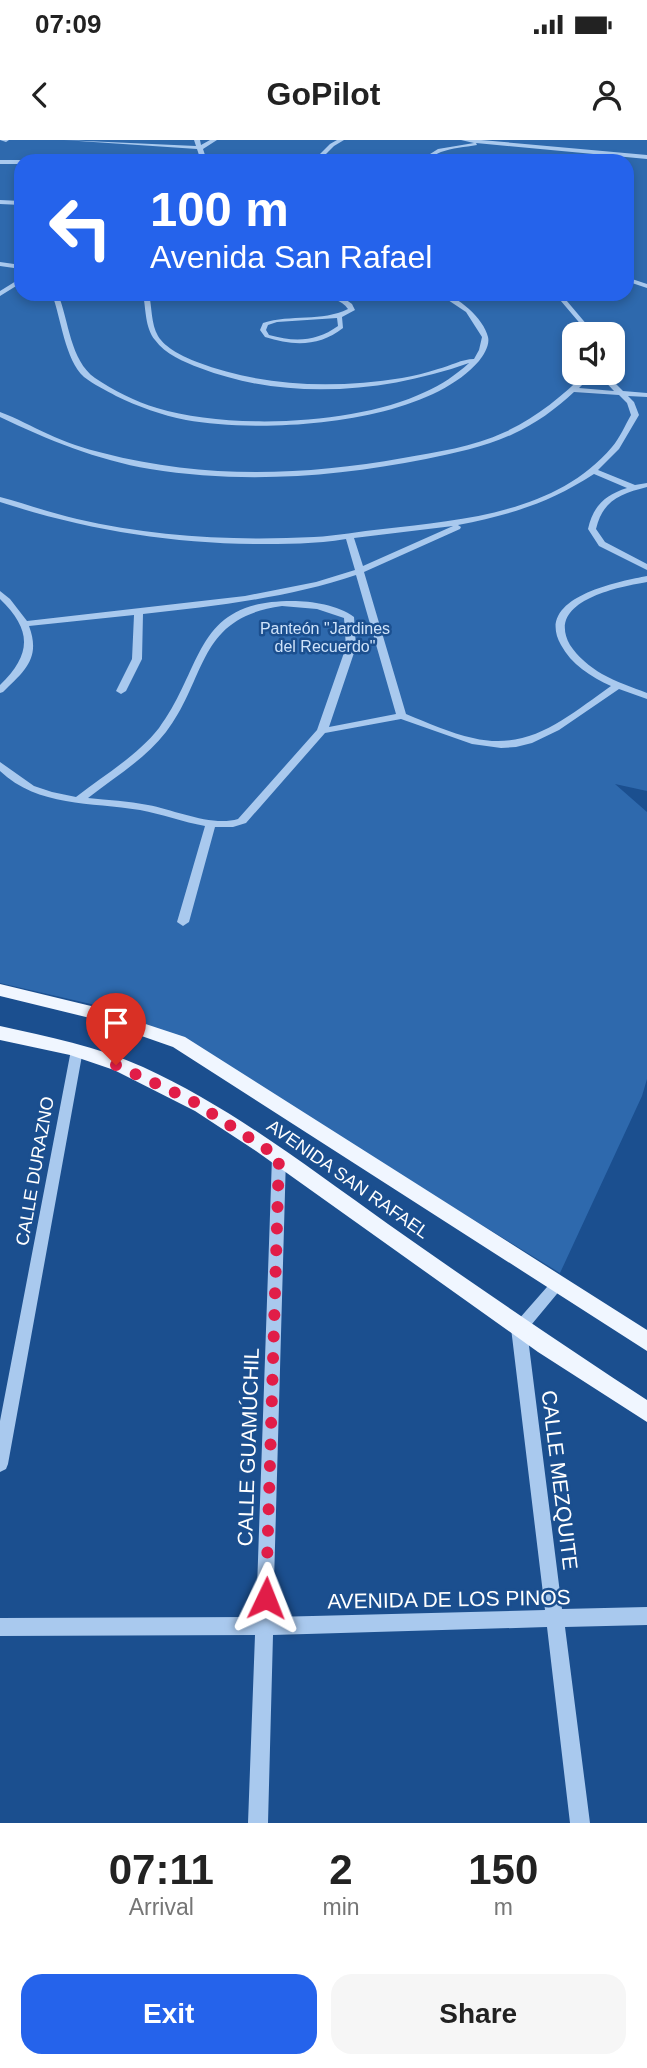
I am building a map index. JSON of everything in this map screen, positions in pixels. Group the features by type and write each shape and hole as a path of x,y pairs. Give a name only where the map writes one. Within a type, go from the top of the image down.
{"main road":[{"name":"AVENIDA SAN RAFAEL","path":"0,990 92,1011 135,1024 179,1042 559,1283 647,1342"},
{"name":"AVENIDA SAN RAFAEL","path":"0,1033 77,1050 136,1072 191,1100 279,1157 519,1328 647,1412"}],"street":[{"path":"0,140 6,140"},
{"path":"67,140 201,148 214,140"},
{"path":"197,140 202,154"},
{"path":"323,154 341,140"},
{"path":"447,140 454,147"},
{"path":"464,140 553,148 570,154"},
{"path":"434,154 454,147 492,142"},
{"path":"58,301 82,372 107,388 157,410 190,416 271,423 307,422 370,412 396,406 448,383 480,357 485,337 469,311 453,301"},
{"path":"340,318 341,327 329,337 316,341 281,340 267,336 263,330 265,324 276,319 300,316 340,318 352,310 351,304 346,301"},
{"path":"564,301 582,322"},
{"path":"0,414 48,439 106,458 176,471 276,475 385,464 496,439 524,424 579,385"},
{"path":"25,624 242,599 319,584 361,570 463,524 540,501 594,471 614,453 635,415 630,402 613,385"},
{"path":"574,390 621,393"},
{"path":"594,471 635,488"},
{"path":"647,485 622,490 604,501 594,515 592,529 602,544 647,567"},
{"path":"0,499 102,527 197,539 316,540 463,524"},
{"path":"349,535 402,716"},
{"path":"647,579 593,590 574,601 560,624 561,639 573,656 593,673 647,696"},
{"path":"0,594 18,610 25,624 29,651 23,667 0,690"},
{"path":"0,765 18,782 36,791 80,799 136,806 231,825 242,821 322,731 351,647 349,617 333,608 291,603 253,610 233,618 217,631 161,732 80,799"},
{"path":"121,691 137,659 139,610"},
{"path":"322,731 402,716 473,741 518,744 536,738 618,685"},
{"path":"183,922 211,822"},
{"name":"CALLE DURAZNO","path":"0,1464 77,1050"},
{"name":"CALLE GUAMÚCHIL","path":"258,1823 279,1157"},
{"path":"519,1328 559,1283"},
{"name":"CALLE MEZQUITE","path":"519,1328 580,1823"},
{"name":"AVENIDA DE LOS PINOS","path":"0,1627 265,1626 647,1616"}],"lane":[{"path":"148,301 155,335 164,346 209,370 258,382 288,385 364,385 444,372 480,357"},
{"path":"621,393 647,395"}],"green space":[{"name":"Panteón \"Jardines del Recuerdo\"","path":"0,140 647,140 647,791 615,784 647,812 647,1079 642,1096 560,1273 181,1040 95,1005 0,983"}],"route":[{"path":"116,1065 136,1072 191,1100 279,1157 266,1598"}]}
